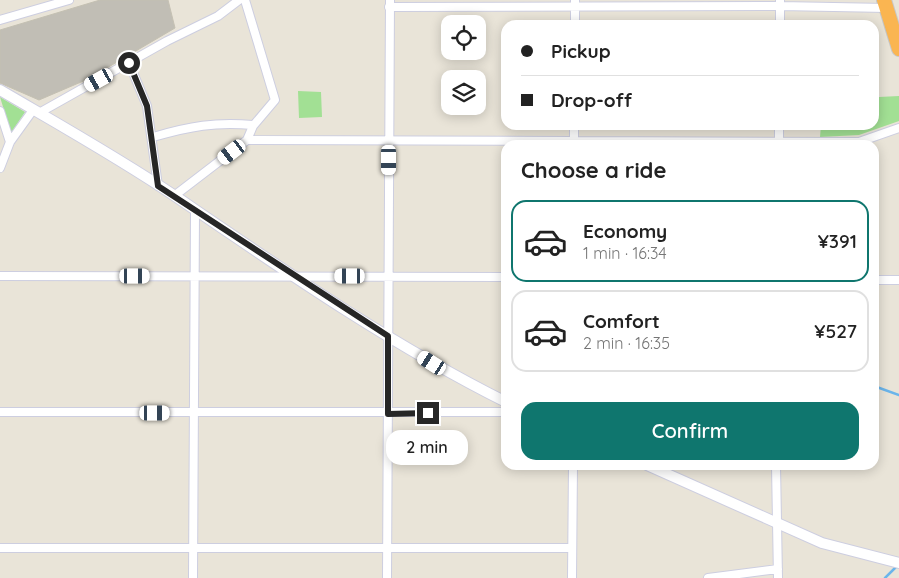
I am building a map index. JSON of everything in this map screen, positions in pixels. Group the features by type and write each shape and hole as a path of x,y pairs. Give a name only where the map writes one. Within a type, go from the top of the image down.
{"highway":[{"path":"886,4 899,49"}],"street":[{"path":"0,20 69,0"},
{"path":"0,168 10,142 36,112 218,16 239,0"},
{"path":"174,196 247,140 253,126 275,100 245,0"},
{"path":"575,3 575,20"},
{"path":"780,3 780,20"},
{"path":"387,578 390,4 886,4"},
{"path":"129,63 147,106 153,137 158,186"},
{"path":"0,90 174,196 195,212 295,277 446,372 501,400"},
{"path":"0,112 10,142"},
{"path":"153,137 192,126 224,123 253,126"},
{"path":"865,140 899,128"},
{"path":"247,140 501,143"},
{"path":"193,578 193,276 195,212"},
{"path":"0,276 501,277"},
{"path":"879,280 899,280"},
{"path":"0,412 388,414 501,412"},
{"path":"572,578 573,470"},
{"path":"659,470 822,543 899,563"},
{"path":"776,470 778,578"},
{"path":"0,548 572,548"},
{"path":"708,578 778,569"}],"green space":[{"path":"298,91 321,92 322,117 299,118"},
{"path":"899,96 899,121 879,128 879,97"},
{"path":"0,97 25,112 11,133"},
{"path":"821,130 873,130 859,135 820,137"}],"building":[{"path":"100,0 168,0 175,28 88,79 39,100 0,83 0,30"}],"waterway":[{"path":"879,388 899,395"},
{"path":"885,578 898,565"}],"route":[{"path":"129,63 147,106 158,186 195,212 388,336 388,414 428,413"}]}
